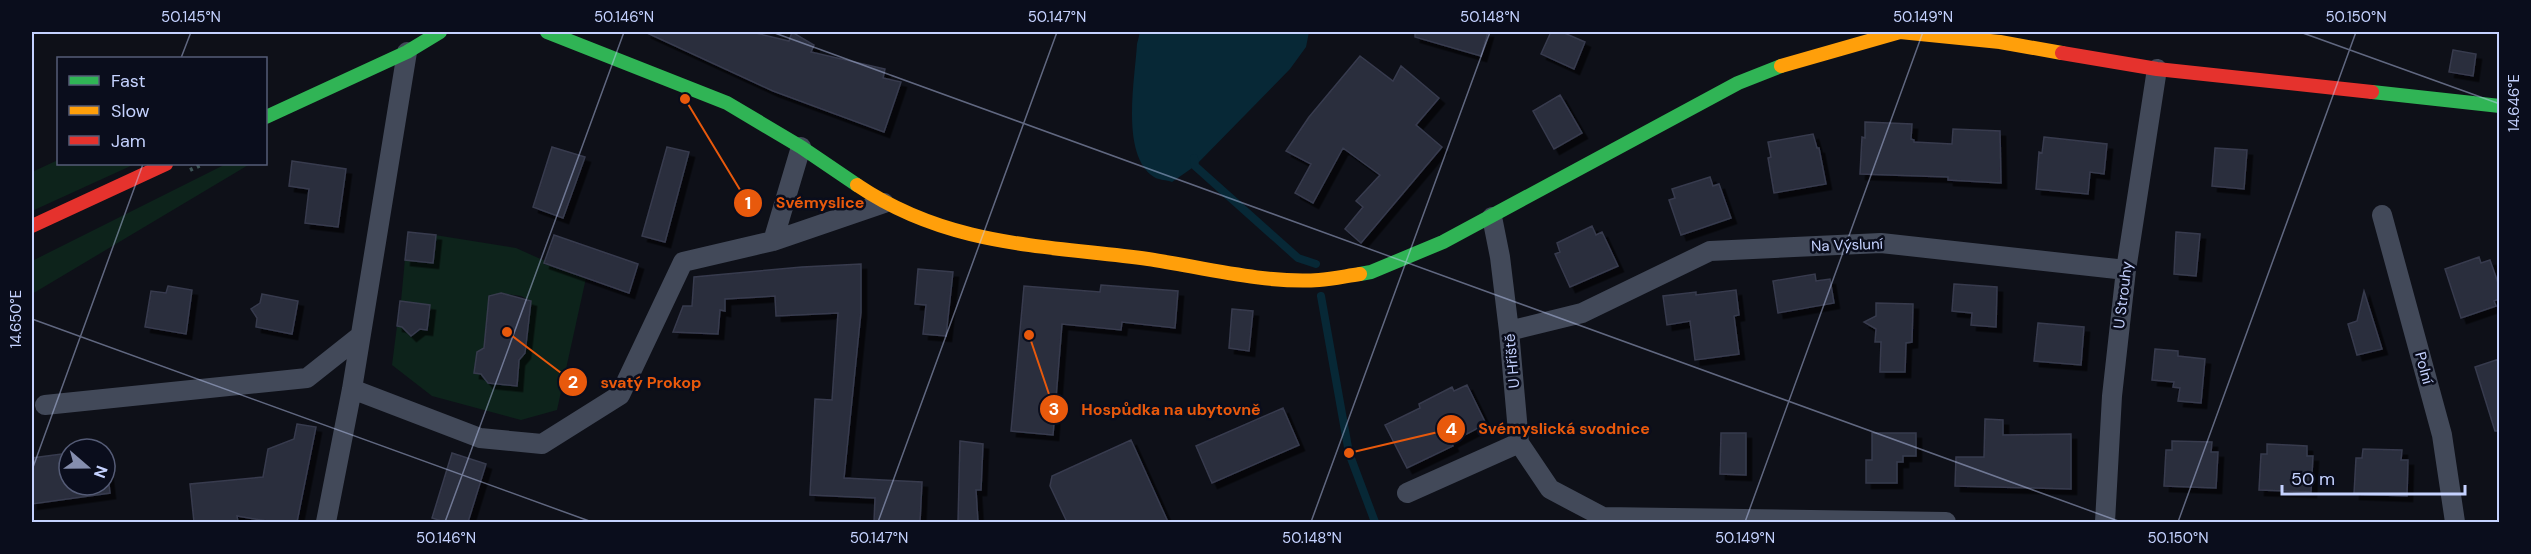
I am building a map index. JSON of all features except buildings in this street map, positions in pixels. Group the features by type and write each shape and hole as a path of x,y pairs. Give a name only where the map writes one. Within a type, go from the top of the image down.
{"street":[{"path":"267,117 407,52 440,32"},
{"path":"547,32 727,103 801,147 884,203 918,219 976,237 1050,249 1146,259 1265,277 1318,280 1371,272 1443,242 1738,83 1777,67 1900,32 2000,42 2157,69 2499,106"},
{"path":"326,522 352,389 407,52"},
{"name":"U Strouhy","path":"2105,522 2112,396 2126,270 2157,69"},
{"path":"773,241 801,147"},
{"path":"32,226 164,165"},
{"path":"352,389 480,438 542,444 620,395 683,262 773,241 884,203"},
{"name":"Polní","path":"2382,215 2442,435 2455,522"},
{"name":"U Hřiště","path":"1492,217 1500,257 1509,332 1519,443 1550,489 1603,517 1670,521 1946,522"},
{"name":"Na Výsluní","path":"1509,332 1582,313 1710,251 1881,243 2126,270"},
{"path":"45,405 307,378 360,336"},
{"path":"1407,494 1519,443"}],"green space":[{"path":"57,160 57,165 133,165 32,211 32,172"},
{"path":"224,165 248,165 32,294 32,261"},
{"path":"435,235 516,248 545,261 544,264 586,278 557,410 521,420 432,396 392,365 397,326 407,328 406,332 413,335 416,329 427,330 430,305 401,301 405,259","holes":["506,294 521,296 531,301 525,353 519,359 517,383 513,386 488,383 486,375 475,372 477,352 486,352"]}],"water":[{"path":"1140,32 1309,32 1306,47 1290,69 1195,166 1172,182 1154,177 1143,166 1133,134 1133,96"}],"waterway":[{"path":"1194,158 1195,166 1298,258 1316,264"},
{"path":"1321,296 1349,453 1375,522"}],"traffic: fast":[{"path":"267,117 407,52 440,32"},
{"path":"547,32 727,103 801,147 857,185"},
{"path":"1360,274 1371,272 1443,242 1738,83 1781,66"},
{"path":"2372,92 2500,106"}],"traffic: slow":[{"path":"1781,66 1900,32 2000,42 2062,53"},
{"path":"857,185 927,221 998,240 1148,259 1277,280 1319,280 1360,274"}],"traffic: jam":[{"path":"2062,53 2157,69 2372,92"},
{"path":"32,226 164,165"}],"place":[{"name":"Svémyslice","path":"685,99"},
{"name":"svatý Prokop","path":"507,332"},
{"name":"Hospůdka na ubytovně","path":"1029,335"},
{"name":"Svémyslická svodnice","path":"1349,453"}]}
